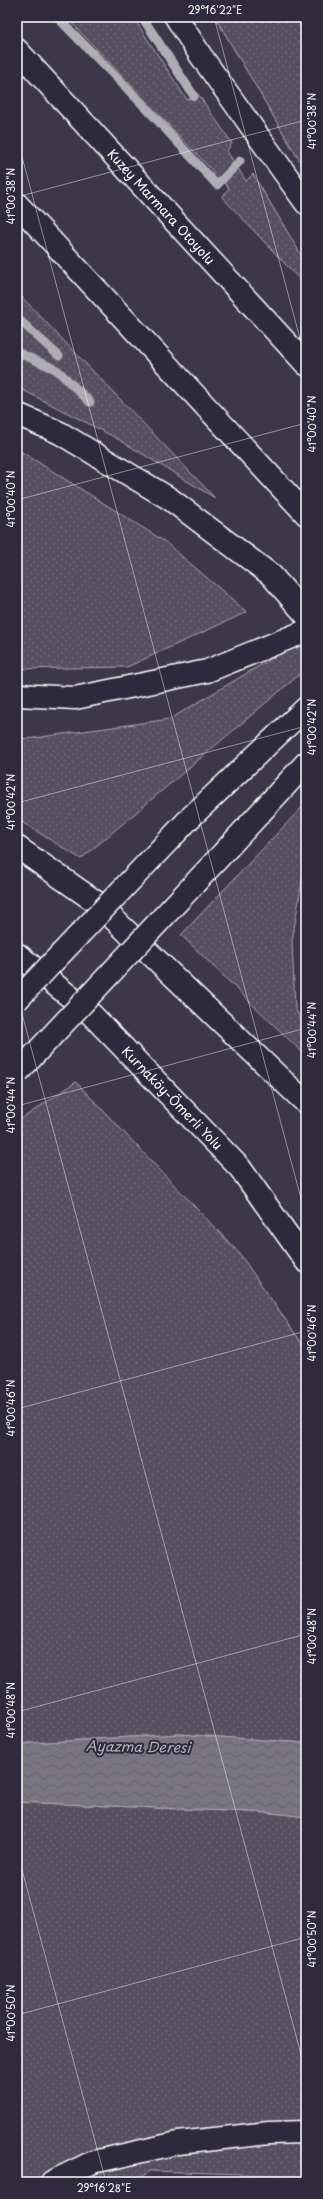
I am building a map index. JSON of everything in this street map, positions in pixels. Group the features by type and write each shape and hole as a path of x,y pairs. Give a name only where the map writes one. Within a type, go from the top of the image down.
{"main road":[{"path":"176,17 201,56 306,203"},
{"name":"Kuzey Marmara Otoyolu","path":"17,50 306,364"},
{"path":"17,204 306,514"},
{"path":"17,414 60,434 170,499 271,576 306,616"},
{"path":"17,695 75,698 207,671 306,631"},
{"path":"17,1000 190,818 306,708"},
{"path":"18,1073 306,762"},
{"path":"17,847 96,902 306,1103"},
{"name":"Kurnaköy-Ömerli Yolu","path":"17,954 89,1012 240,1168 306,1261"},
{"path":"52,2182 93,2162 178,2143 269,2133 306,2132"}],"shaded area":[{"path":"66,17 133,17 187,100 198,94 232,143 227,151 246,181 253,174 306,263 306,286 222,197 229,188"},
{"path":"215,17 306,17 306,172"},
{"path":"17,292 215,498 118,439 17,387"},
{"path":"17,449 164,541 247,612 127,667 17,669"},
{"path":"306,638 306,669 81,859 17,819 17,737 27,739 170,719"},
{"path":"306,803 306,872 302,881 292,941 295,1008 306,1030 306,1056 181,935"},
{"path":"76,1082 239,1253 306,1349 306,1743 178,1734 17,1744 17,1122"},
{"path":"17,1802 273,1813 306,1817 306,2176 150,2171 136,2182 17,2182"}],"water":[{"name":"Ayazma Deresi","path":"178,1734 306,1743 306,1817 273,1813 17,1802 17,1744"}],"waterway":[{"path":"57,17 147,109 217,185 240,161"},
{"path":"142,17 194,96"},
{"path":"17,318 59,356"},
{"path":"17,352 57,370 90,402"}]}
